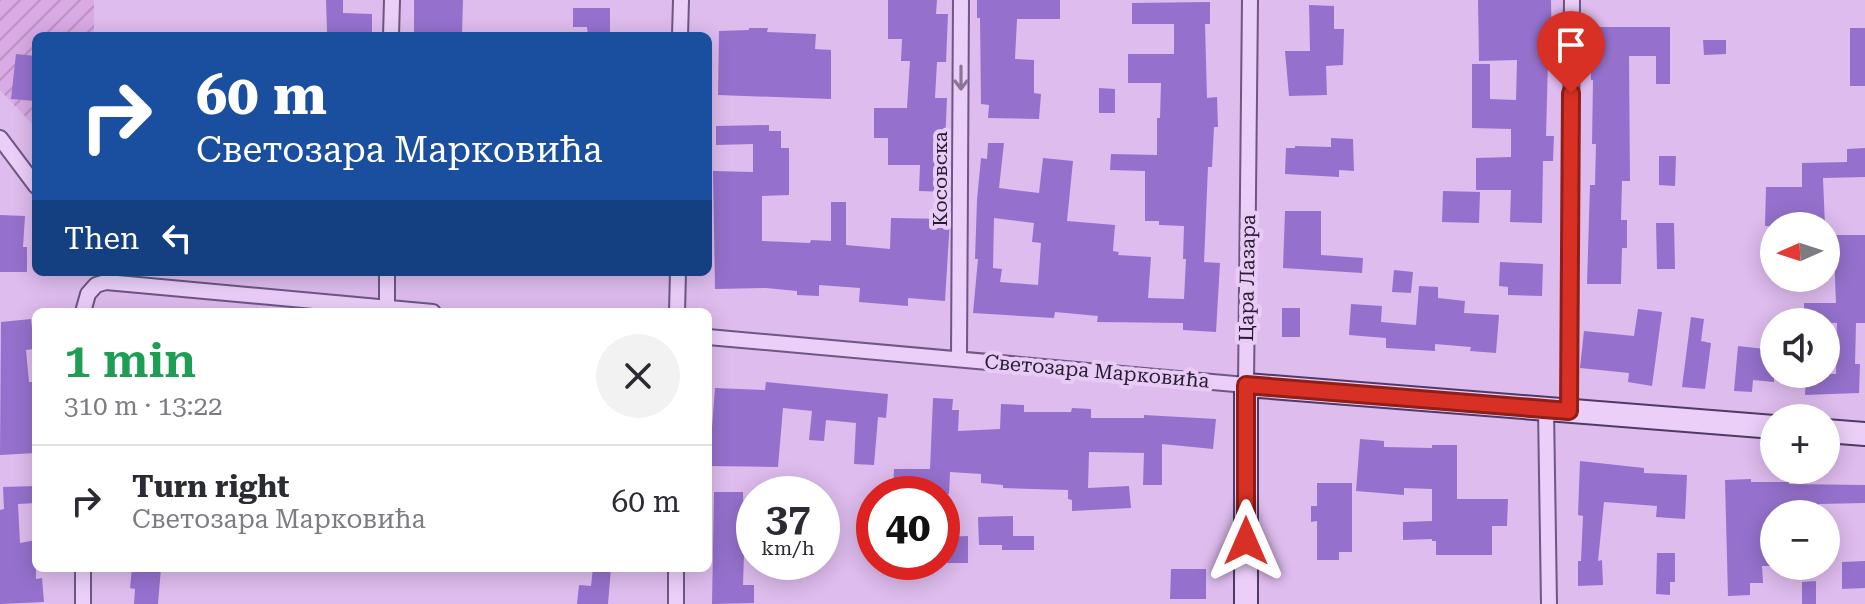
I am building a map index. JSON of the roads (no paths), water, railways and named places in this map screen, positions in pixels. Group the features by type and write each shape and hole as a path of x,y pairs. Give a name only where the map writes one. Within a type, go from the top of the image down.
{"street":[{"path":"391,32 392,0"},
{"path":"680,32 681,0"},
{"name":"Косовска","path":"959,358 961,0"},
{"name":"Цара Лазара","path":"1246,604 1250,0"},
{"path":"1569,411 1572,0"},
{"path":"0,138 32,181"},
{"path":"84,308 93,278 106,282 387,308 387,276"},
{"path":"677,308 678,276"},
{"name":"Светозара Марковића","path":"712,337 1246,385 1760,426"},
{"path":"1546,409 1549,604"},
{"path":"1840,432 1865,434"},
{"path":"83,572 83,604"},
{"path":"676,572 676,604"}]}
